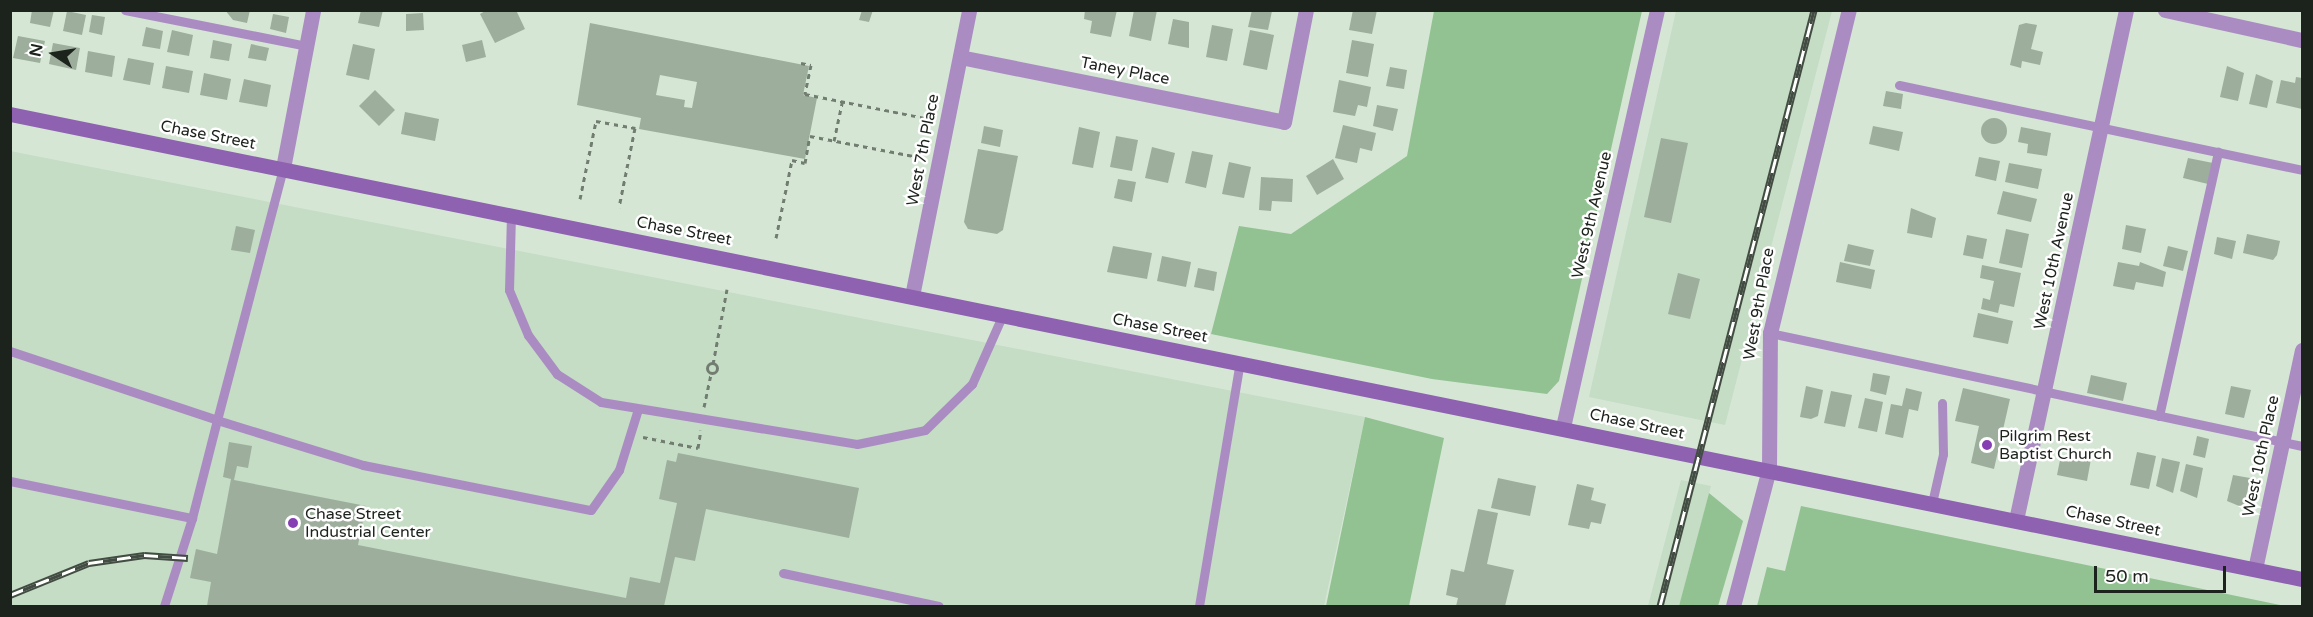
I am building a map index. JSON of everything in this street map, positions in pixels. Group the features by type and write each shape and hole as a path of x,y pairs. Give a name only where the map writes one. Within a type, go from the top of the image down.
{"street":[{"path":"283,168 313,10"},
{"name":"West 7th Place","path":"912,296 969,10"},
{"name":"Taney Place","path":"960,57 1284,122 1306,10"},
{"name":"West 9th Avenue","path":"1563,427 1657,10"},
{"name":"West 9th Place","path":"1733,606 1769,469 1770,333 1849,10"},
{"name":"West 10th Avenue","path":"2016,520 2126,10"},
{"path":"2165,10 2302,39"},
{"name":"Chase Street","path":"10,114 1563,427 2302,579"},
{"name":"West 10th Place","path":"2255,569 2302,350"}],"lane":[{"path":"124,10 307,46"},
{"path":"1899,85 2302,170"},
{"path":"2159,416 2218,152"},
{"path":"164,606 192,518 283,168"},
{"path":"511,214 509,291 528,334 557,374 601,402 857,444 925,430 972,384 1003,314"},
{"path":"1770,333 2302,446"},
{"path":"10,351 217,420 363,465 591,510 619,470 632,435 638,409"},
{"path":"1199,606 1240,362"},
{"path":"1932,503 1943,454 1942,403"},
{"path":"10,481 192,518"},
{"path":"783,573 939,606"}],"path":[{"path":"801,63 811,65 805,94 947,122"},
{"path":"834,141 842,102"},
{"path":"580,199 596,121 615,124 634,128 619,207"},
{"path":"776,238 792,160 805,163 810,136 939,161"},
{"path":"704,406 711,373 717,369 713,364 727,289"},
{"path":"711,373 707,367 713,364"},
{"path":"632,435 698,448 703,420"}],"shaded area":[{"path":"1676,11 1832,11 1725,425 1589,397"},
{"path":"10,151 1365,417 1324,606 11,606"},
{"path":"1681,480 1711,486 1679,606 1648,606"}],"green space":[{"path":"1434,11 1642,11 1559,381 1547,394 1432,379 1211,334 1239,226 1291,234 1407,156"},
{"path":"1365,417 1444,438 1409,606 1326,606"},
{"path":"1709,493 1743,521 1718,606 1679,606"},
{"path":"1801,506 2285,606 1757,606 1767,567 1785,571"}],"building":[{"path":"32,10 54,10 50,27 30,23"},
{"path":"225,10 250,10 247,23 233,20"},
{"path":"361,10 383,10 379,27 358,23"},
{"path":"487,10 516,10 525,29 495,43 480,14"},
{"path":"862,10 873,10 869,22 859,20"},
{"path":"1085,10 1117,10 1111,37 1090,33 1092,21 1084,19"},
{"path":"1134,10 1157,10 1151,41 1129,36"},
{"path":"1252,10 1272,11 1268,30 1248,27"},
{"path":"1353,10 1377,10 1372,34 1349,30"},
{"path":"67,11 86,15 82,35 63,31"},
{"path":"423,13 424,30 406,31 406,14"},
{"path":"273,14 289,17 286,33 270,29"},
{"path":"92,15 105,17 102,35 89,32"},
{"path":"1173,19 1189,22 1189,48 1168,44"},
{"path":"590,23 809,66 803,95 817,98 805,159 639,129 641,118 577,105","holes":["660,75 697,82 692,108 684,107 685,100 656,95"]},
{"path":"2026,23 2037,25 2031,49 2043,52 2040,65 2022,61 2021,68 2010,65 2019,25"},
{"path":"1212,25 1233,29 1227,61 1206,57"},
{"path":"146,27 163,31 160,49 142,46"},
{"path":"172,30 193,35 189,56 167,52"},
{"path":"1250,30 1274,35 1267,70 1243,65"},
{"path":"18,36 45,41 40,63 13,58"},
{"path":"213,40 232,44 229,61 210,58"},
{"path":"482,40 486,57 466,62 462,45"},
{"path":"1352,40 1374,44 1368,77 1346,73"},
{"path":"53,43 80,48 76,70 49,64"},
{"path":"251,44 269,48 266,61 248,58"},
{"path":"353,44 375,49 369,80 346,75"},
{"path":"88,51 115,56 112,77 85,72"},
{"path":"128,58 154,63 150,85 123,80"},
{"path":"166,66 193,71 189,93 162,88"},
{"path":"2227,66 2244,73 2238,101 2220,97"},
{"path":"1390,67 1407,70 1404,89 1386,86"},
{"path":"204,73 231,79 227,100 200,95"},
{"path":"2256,74 2273,81 2267,108 2249,104"},
{"path":"2296,77 2302,78 2302,109 2276,103 2281,80 2295,83"},
{"path":"244,79 271,85 267,107 239,102"},
{"path":"1339,80 1371,87 1367,107 1358,105 1355,116 1333,112"},
{"path":"375,90 395,110 379,126 359,106"},
{"path":"1886,91 1903,94 1901,109 1883,106"},
{"path":"1377,105 1398,109 1393,131 1373,126"},
{"path":"405,112 439,119 435,141 401,134"},
{"path":"1994,118 2003,122 2007,131 2003,140 1994,144 1985,140 1981,131 1985,122"},
{"path":"1343,125 1376,133 1372,151 1360,148 1357,163 1335,158"},
{"path":"984,126 1003,130 1000,147 981,143"},
{"path":"1873,126 1903,132 1899,151 1869,144"},
{"path":"1079,127 1100,132 1093,168 1072,164"},
{"path":"2021,127 2051,133 2047,156 2027,153 2028,144 2018,142"},
{"path":"1116,136 1138,140 1132,171 1110,167"},
{"path":"1661,138 1688,143 1671,223 1644,217"},
{"path":"1152,147 1175,153 1168,183 1145,178"},
{"path":"978,149 1018,156 1003,230 997,234 968,229 964,222"},
{"path":"1192,151 1213,155 1206,188 1185,183"},
{"path":"1979,157 2000,161 1996,181 1975,176"},
{"path":"2188,158 2213,163 2208,184 2183,178"},
{"path":"1333,159 1344,179 1317,195 1306,176"},
{"path":"1229,162 1251,167 1244,198 1222,194"},
{"path":"2009,163 2042,169 2038,189 2005,182"},
{"path":"1261,177 1293,179 1292,202 1272,201 1271,211 1259,210"},
{"path":"1118,179 1136,182 1132,202 1114,198"},
{"path":"2003,191 2037,199 2031,222 1997,214"},
{"path":"1911,208 1936,218 1932,238 1907,233"},
{"path":"2126,225 2146,229 2141,253 2122,249"},
{"path":"236,226 255,230 250,253 231,250"},
{"path":"2006,229 2029,234 2022,268 1999,263"},
{"path":"2247,234 2280,241 2277,255 2273,260 2243,253"},
{"path":"1967,235 1987,239 1983,259 1963,255"},
{"path":"2217,237 2236,241 2232,259 2214,254"},
{"path":"1848,244 1874,250 1870,266 1844,261"},
{"path":"1113,246 1152,253 1147,279 1107,272"},
{"path":"2168,246 2188,251 2183,271 2163,266"},
{"path":"1162,256 1191,262 1186,287 1157,281"},
{"path":"1840,262 1875,270 1871,289 1836,282"},
{"path":"2118,262 2139,266 2140,262 2166,272 2163,287 2136,282 2134,290 2113,286"},
{"path":"1982,265 2021,273 2014,307 2000,304 1998,313 1981,309 1983,298 1990,300 1994,281 1980,278"},
{"path":"1198,268 1217,272 1214,291 1194,287"},
{"path":"1678,273 1700,279 1690,319 1668,314"},
{"path":"1978,313 2013,321 2008,344 1973,337"},
{"path":"1873,373 1890,376 1886,395 1870,391"},
{"path":"2091,375 2127,383 2123,401 2087,393"},
{"path":"1806,386 1823,390 1818,416 1811,419 1800,417"},
{"path":"2231,386 2251,390 2244,418 2225,414"},
{"path":"1906,388 1922,392 1918,411 1909,409 1903,438 1885,434 1891,404 1902,406"},
{"name":"Pilgrim Rest Baptist Church","path":"1963,388 2010,399 1994,469 1971,463 1979,426 1955,421"},
{"path":"1831,391 1852,395 1845,427 1824,423"},
{"path":"1865,398 1883,402 1877,432 1858,428"},
{"path":"2197,436 2209,439 2205,458 2193,455"},
{"name":"Chase Street Industrial Center","path":"229,442 252,446 248,468 237,466 234,480 366,506 358,545 626,598 630,577 660,583 677,503 659,499 667,460 676,462 678,453 859,488 849,538 706,509 695,561 675,557 664,606 207,606 211,582 190,578 196,549 217,554 231,479 223,477"},
{"path":"2137,452 2156,456 2149,489 2130,485"},
{"path":"2070,455 2091,459 2087,481 2057,475 2060,460 2069,462"},
{"path":"2162,458 2180,462 2173,493 2156,486"},
{"path":"2186,464 2203,468 2197,498 2180,491"},
{"path":"2233,475 2250,478 2244,508 2227,501"},
{"path":"1498,478 1536,486 1530,516 1491,508"},
{"path":"1577,484 1594,488 1591,500 1606,504 1601,524 1591,522 1589,529 1568,525"},
{"path":"1478,509 1498,513 1487,564 1514,570 1505,606 1456,606 1458,598 1446,595 1451,569 1464,572"}],"railway":[{"path":"1660,606 1814,10"},
{"path":"10,595 89,563 144,555 188,558"}],"place":[{"name":"Pilgrim Rest Baptist Church","path":"1987,445"},
{"name":"Chase Street Industrial Center","path":"293,523"}]}
